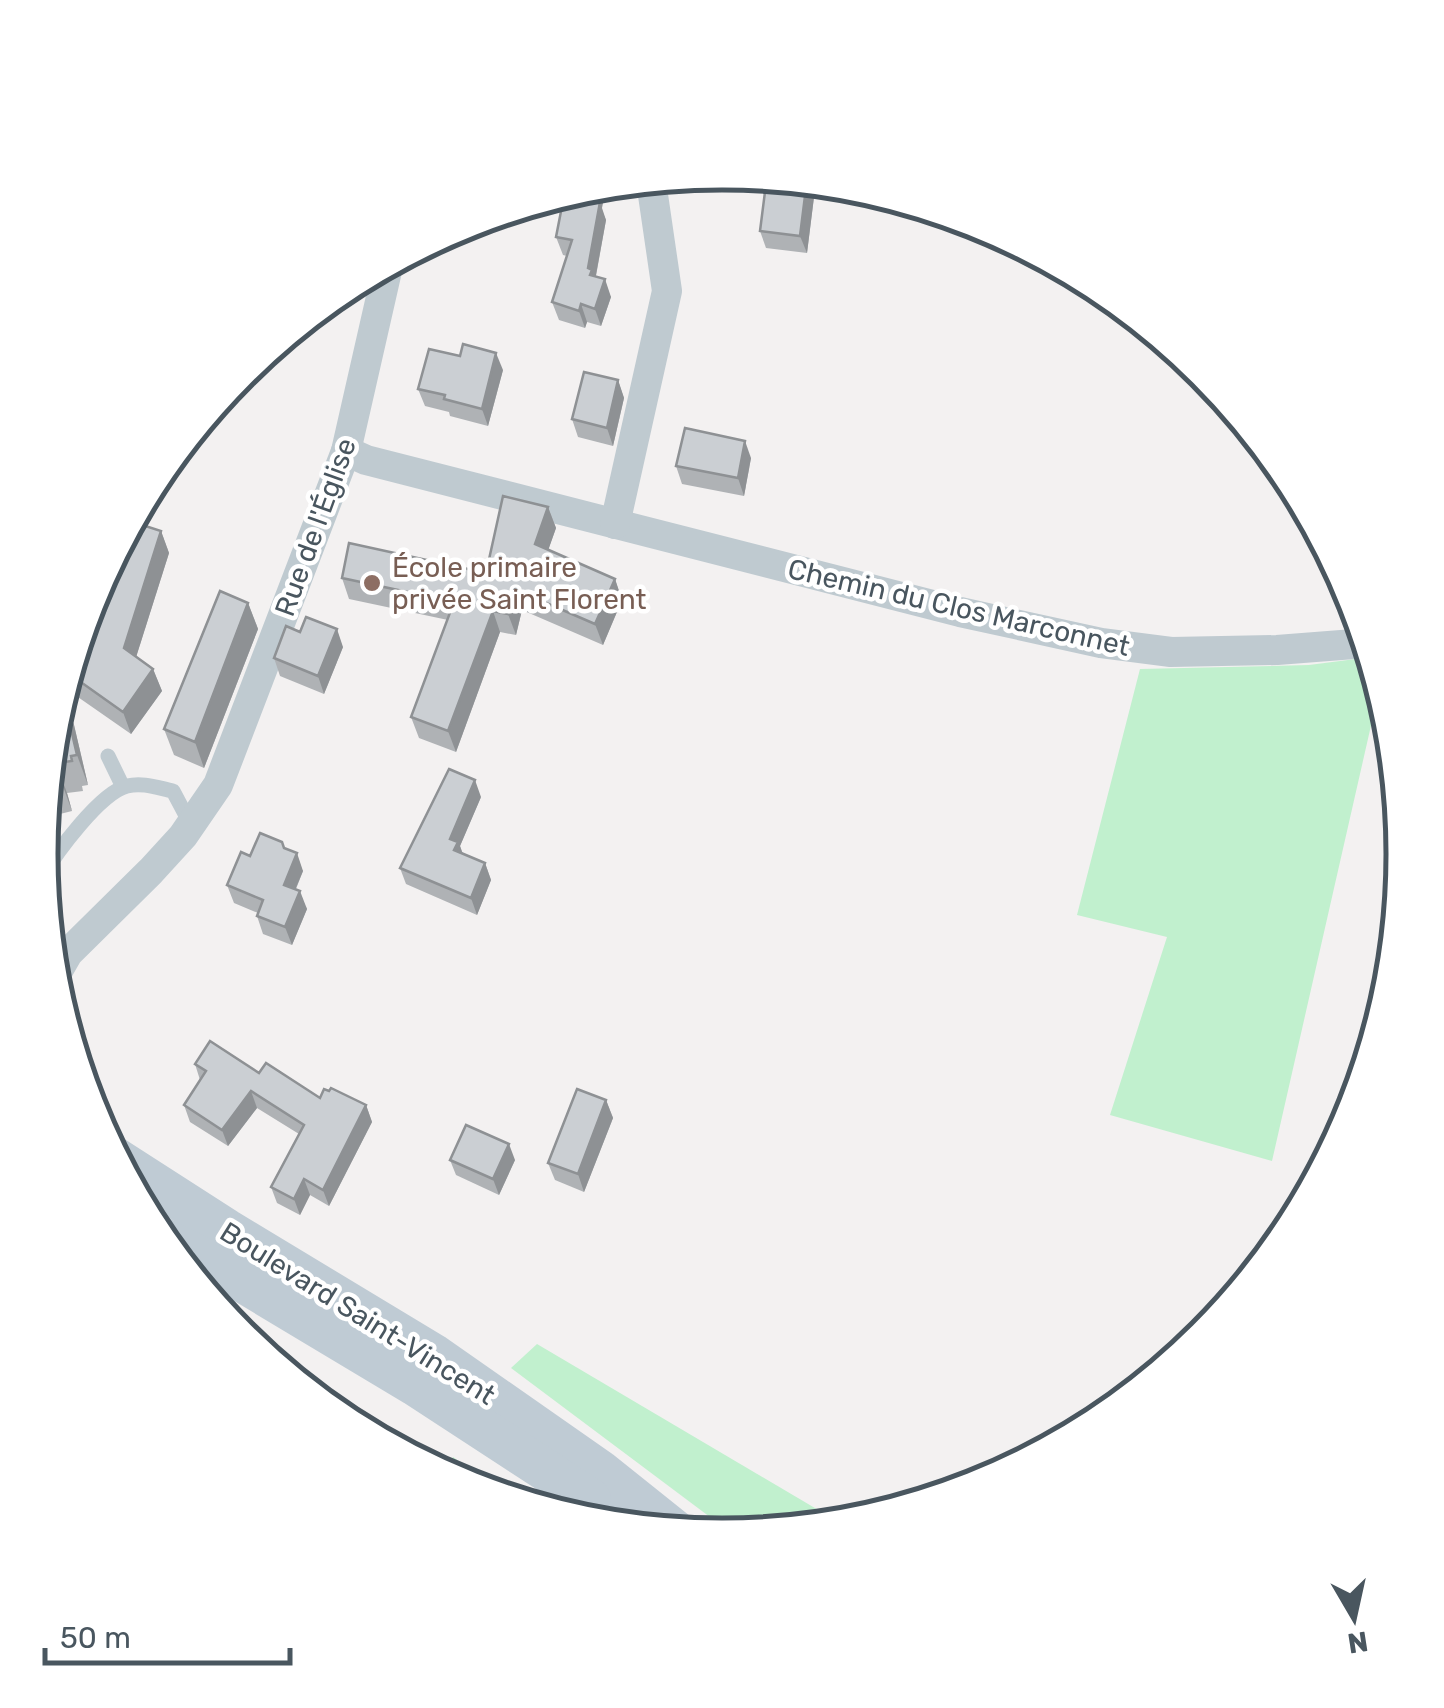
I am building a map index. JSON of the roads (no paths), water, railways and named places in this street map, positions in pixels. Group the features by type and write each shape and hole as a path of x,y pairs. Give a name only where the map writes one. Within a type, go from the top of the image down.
{"main road":[{"name":"Boulevard Saint-Vincent","path":"141,1174 434,1355 591,1483"},
{"name":"Boulevard Saint-Vincent","path":"190,1252 591,1483"},
{"path":"591,1483 612,1509"},
{"path":"591,1483 645,1514"}],"street":[{"path":"615,524 667,291 653,196"},
{"name":"Rue de l'Église","path":"63,944 152,871 218,786 346,451 384,282"},
{"name":"Chemin du Clos Marconnet","path":"346,451 366,460 941,607 1101,643 1170,652 1352,644"}],"lane":[{"path":"108,756 124,787"},
{"path":"58,855 103,799 124,787 142,784 174,791 191,825"}],"place":[{"name":"École primaire privée Saint Florent","path":"372,583"}]}
